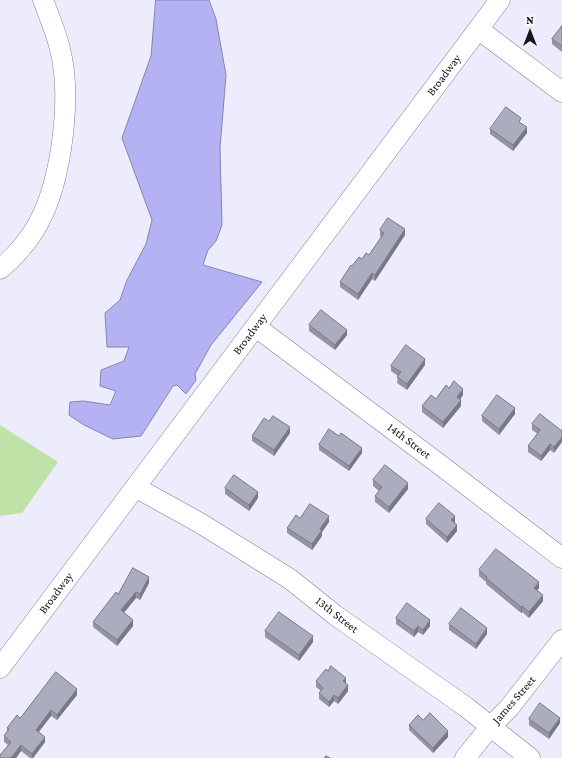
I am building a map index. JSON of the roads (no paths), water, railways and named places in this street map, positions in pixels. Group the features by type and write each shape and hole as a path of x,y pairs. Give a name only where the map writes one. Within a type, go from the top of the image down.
{"street":[{"path":"0,269 25,242 39,222 49,197 59,163 65,108 65,81 60,50 43,0"},
{"name":"Broadway","path":"0,668 500,0"},
{"path":"478,29 562,92"},
{"name":"14th Street","path":"256,327 562,558"},
{"name":"13th Street","path":"135,487 200,523 290,579 335,615 466,707 530,758"},
{"name":"James Street","path":"464,758 490,727 509,708 562,640"}],"water":[{"path":"156,0 209,0 216,19 226,75 220,148 222,225 216,241 208,250 203,265 262,282 211,345 195,374 196,380 186,394 177,385 173,386 141,436 113,439 84,425 69,415 70,402 84,401 110,405 116,391 100,386 101,370 124,361 129,347 107,347 105,313 120,300 127,280 146,244 152,220 122,138 151,56"}]}
